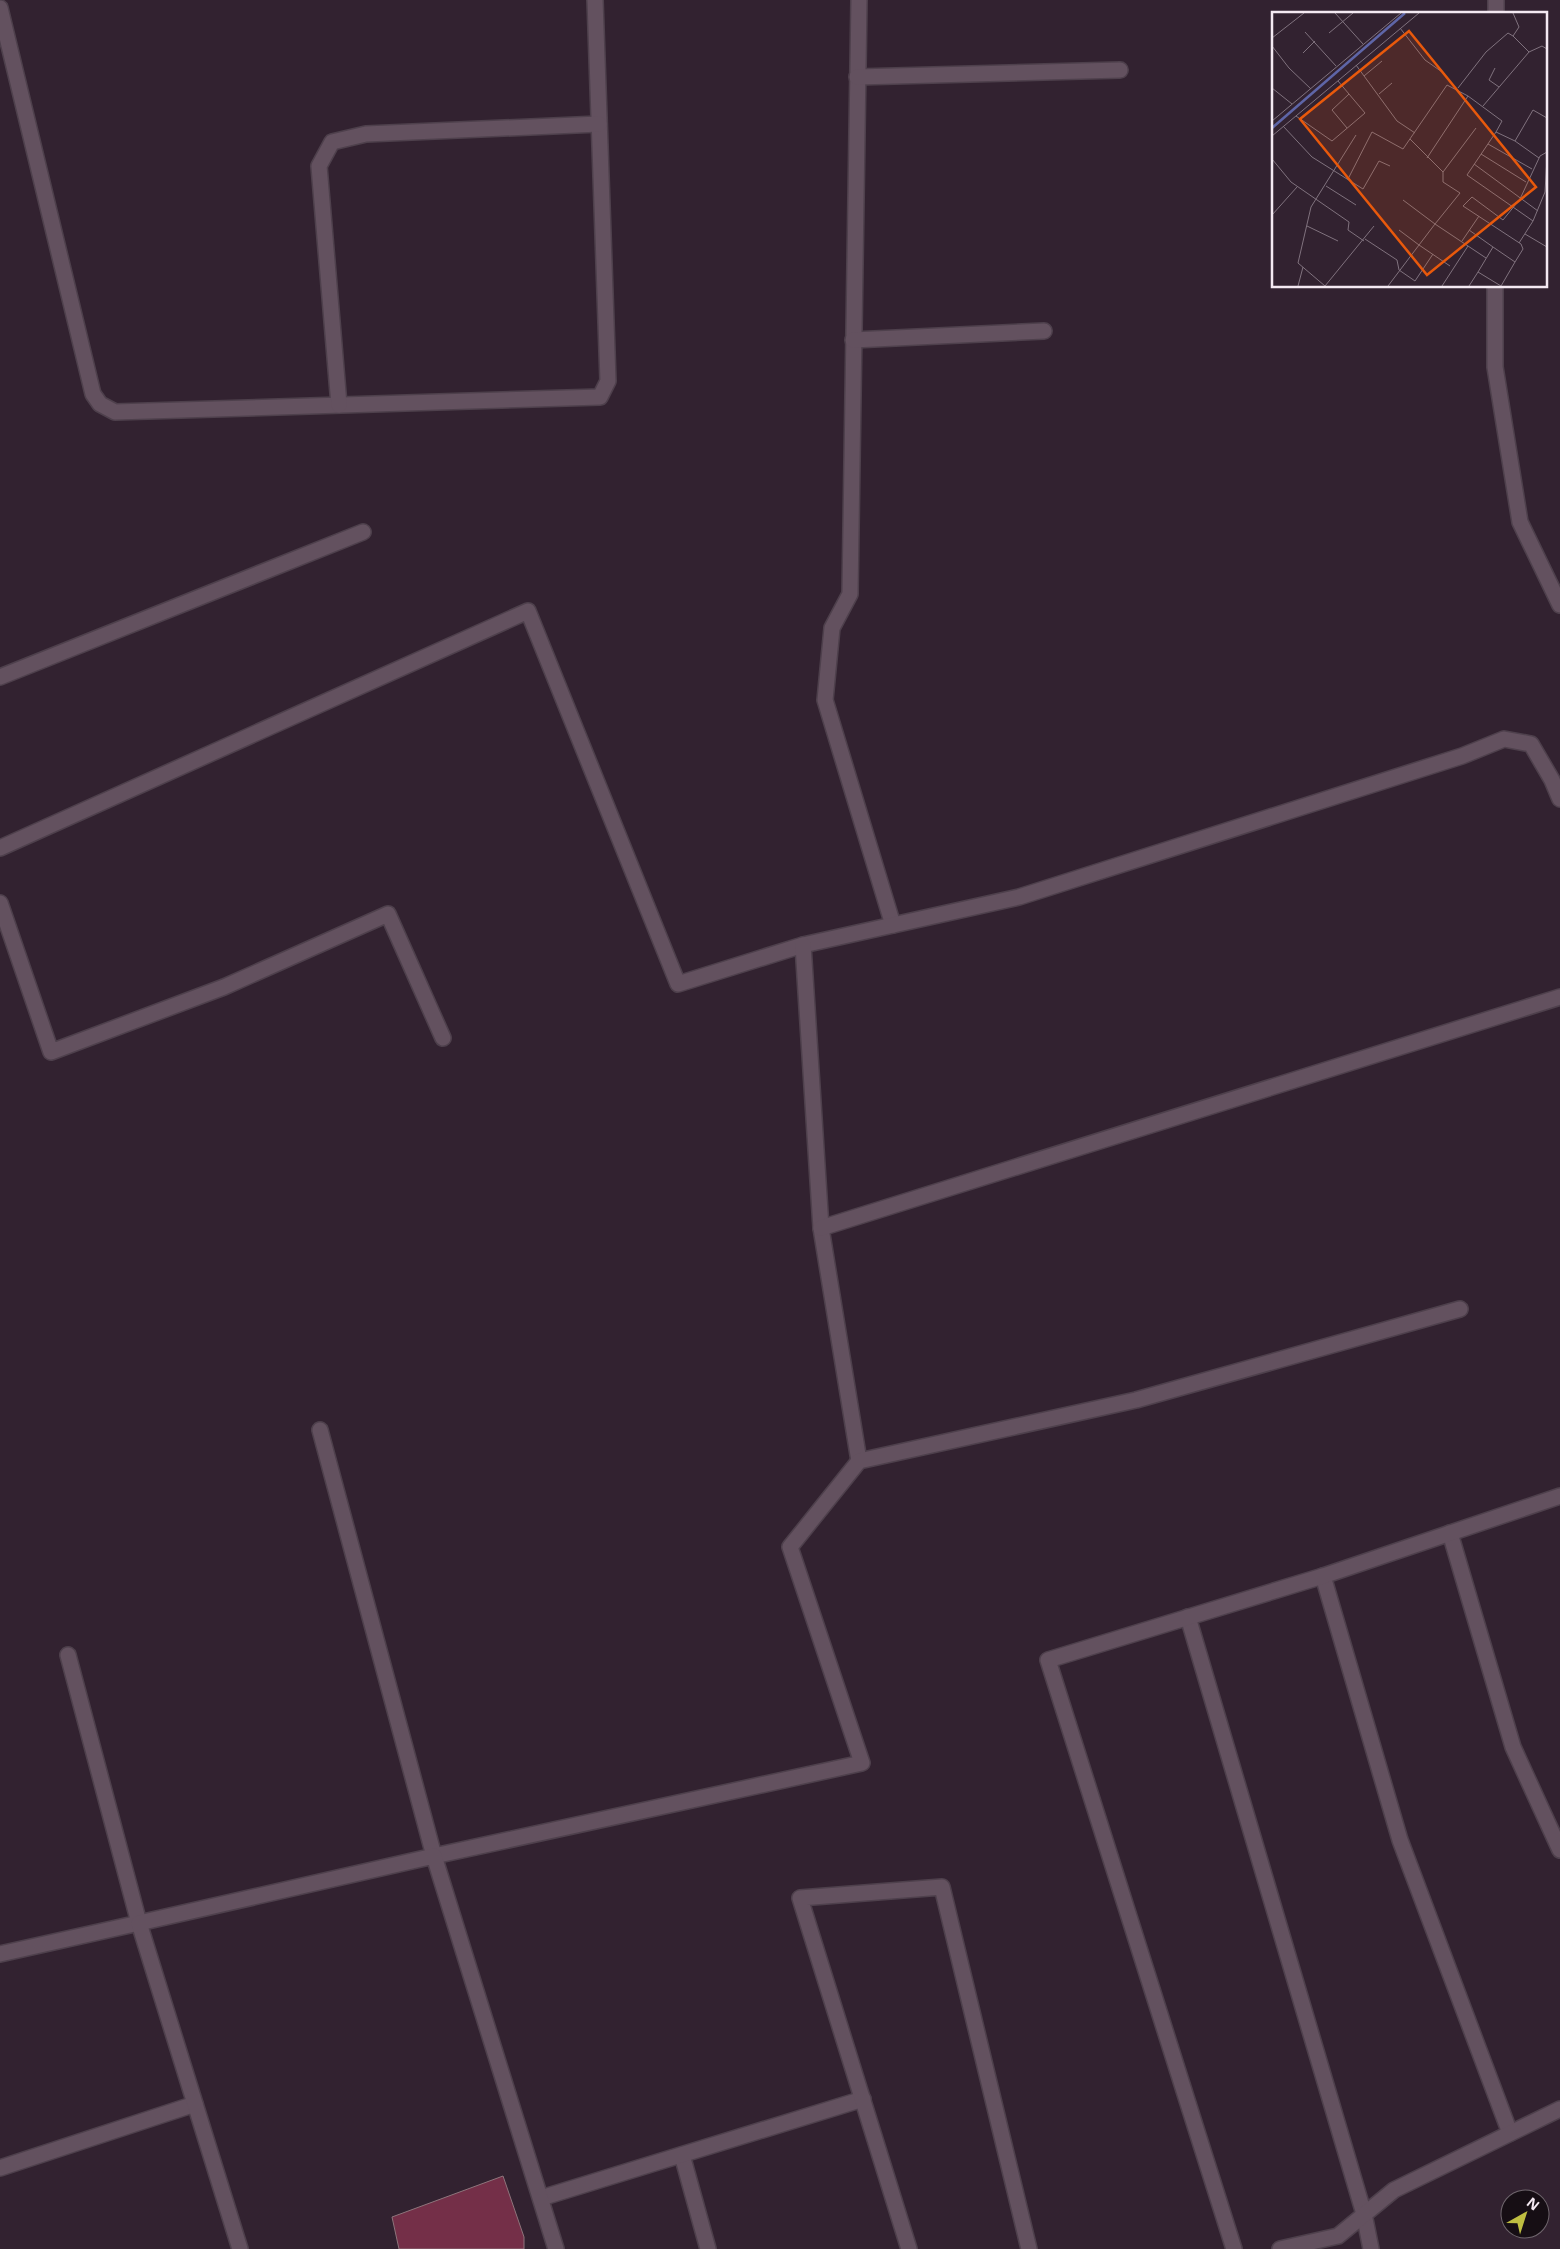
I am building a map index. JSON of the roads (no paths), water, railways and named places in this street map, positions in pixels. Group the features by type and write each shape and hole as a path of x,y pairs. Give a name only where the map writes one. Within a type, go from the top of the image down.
{"street":[{"path":"0,8 93,394 100,404 115,412 600,397 608,381 595,0"},
{"path":"858,0 850,594 832,628 825,700 893,925"},
{"path":"857,77 1120,70"},
{"path":"339,405 319,166 332,142 366,134 599,124"},
{"path":"1494,288 1494,367 1520,522 1560,605"},
{"path":"853,340 1044,330"},
{"path":"0,677 363,532"},
{"path":"0,848 528,611 678,984 803,945 1019,896 1462,756 1504,739 1531,744 1552,780 1560,799"},
{"path":"0,903 51,1052 224,987 388,914 443,1038"},
{"path":"803,945 821,1228 859,1461"},
{"path":"821,1228 1560,997"},
{"path":"0,1954 434,1856 862,1763 790,1547 859,1461 1136,1400 1460,1309"},
{"path":"320,1430 434,1856 556,2249"},
{"path":"1234,2249 1048,1660 1322,1576 1560,1496"},
{"path":"1450,1532 1513,1747 1560,1850"},
{"path":"1322,1576 1400,1840 1510,2133"},
{"path":"1188,1617 1364,2214 1371,2249"},
{"path":"68,1655 139,1923 240,2249"},
{"path":"909,2249 800,1898 942,1887 1029,2249"},
{"path":"541,2198 863,2099"},
{"path":"0,2168 195,2104"},
{"path":"1280,2249 1338,2236 1394,2190 1560,2109"},
{"path":"682,2155 708,2249"}]}
